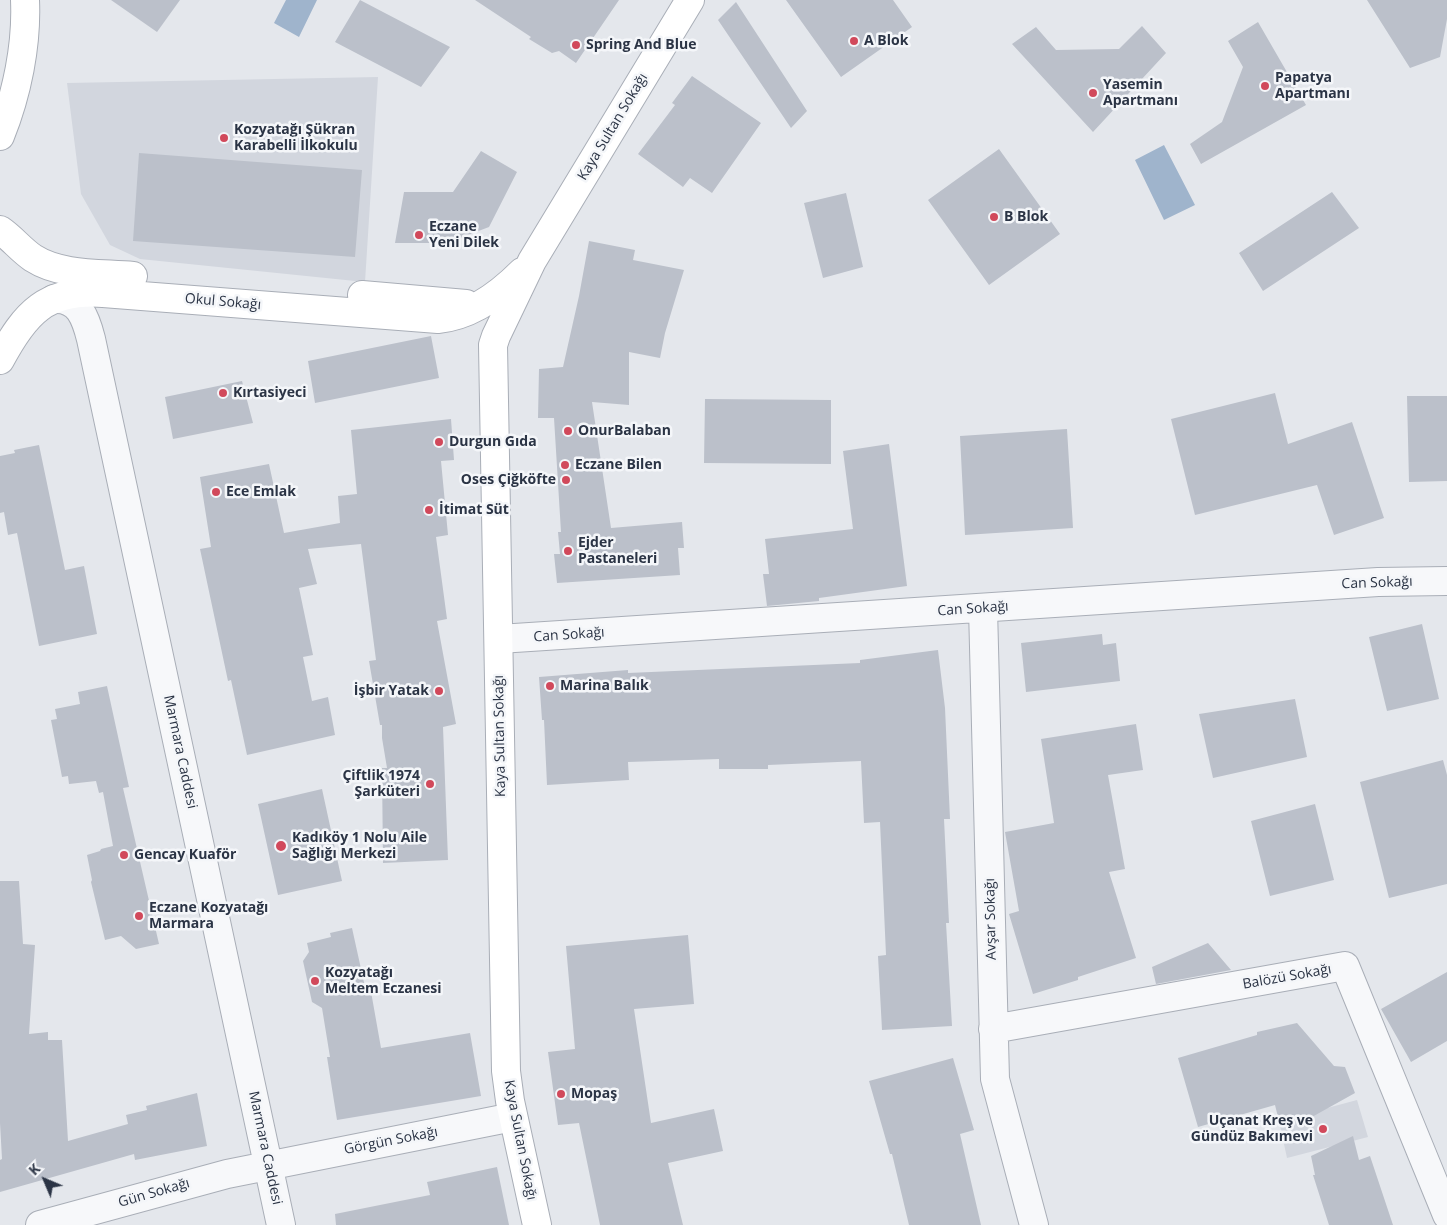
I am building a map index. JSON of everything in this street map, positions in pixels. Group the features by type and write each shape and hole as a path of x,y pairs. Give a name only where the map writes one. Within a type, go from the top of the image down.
{"street":[{"path":"0,136 16,82 23,37 25,0"},
{"name":"Kaya Sultan Sokağı","path":"474,308 502,290 527,267 690,0"},
{"name":"Okul Sokağı","path":"0,230 35,259 54,267 68,270 460,303 474,308"},
{"name":"Kaya Sultan Sokağı","path":"536,254 496,336 493,349 506,1053 513,1117 537,1225"},
{"name":"Okul Sokağı","path":"0,360 24,321 51,300 66,295 95,292 427,320 443,319 474,308"},
{"name":"Marmara Caddesi","path":"51,300 65,298 77,306 86,321 91,339 281,1225"},
{"path":"0,322 13,319 51,300"},
{"path":"474,308 486,318 493,349"},
{"name":"Can Sokağı","path":"498,639 1378,582 1447,581"},
{"name":"Avşar Sokağı","path":"983,608 995,1079 1034,1225"},
{"name":"Balözü Sokağı","path":"993,1029 1345,966 1447,1215"},
{"name":"Görgün Sokağı","path":"269,1165 513,1117"},
{"name":"Gün Sokağı","path":"40,1225 196,1181 269,1165"}],"shaded area":[{"name":"Kozyatağı Şükran Karabelli İlkokulu","path":"378,77 365,282 140,259 110,245 81,194 67,83"},
{"name":"Uçanat Kreş ve Gündüz Bakımevi","path":"1357,1100 1368,1137 1287,1158 1279,1121"}],"water":[{"path":"286,0 317,0 299,37 274,23"},
{"path":"1164,145 1195,205 1164,220 1135,160"}],"building":[{"path":"111,0 180,0 157,32"},
{"path":"360,0 450,47 421,87 335,42"},
{"path":"475,0 619,0 576,63 559,51 552,53 529,39 531,37"},
{"name":"A Blok","path":"786,0 893,0 912,27 841,77"},
{"path":"1367,0 1447,0 1447,19 1440,57 1410,68"},
{"path":"736,2 807,111 791,128 718,20"},
{"name":"Papatya Apartmanı","path":"1258,22 1306,105 1201,164 1190,144 1222,122 1243,67 1228,41"},
{"name":"Yasemin Apartmanı","path":"1142,26 1166,53 1093,132 1012,44 1036,27 1056,50 1119,49"},
{"path":"692,76 761,123 712,193 690,178 683,187 638,154 675,105 672,103"},
{"name":"B Blok","path":"999,149 1060,234 989,285 928,200"},
{"path":"481,151 517,172 489,227 447,243 395,243 404,192 453,192"},
{"path":"139,153 362,170 355,257 133,241"},
{"path":"1332,192 1359,228 1263,291 1239,253"},
{"path":"846,193 863,267 823,278 804,203"},
{"path":"589,241 635,250 633,260 684,270 665,333 660,358 629,352 629,405 592,402 611,528 682,522 684,548 678,548 680,575 557,583 554,554 560,554 558,532 561,532 554,418 538,418 539,369 563,367"},
{"path":"431,336 439,378 315,403 308,361"},
{"path":"242,381 253,423 173,439 165,397"},
{"path":"1275,393 1288,444 1352,422 1384,518 1334,535 1317,485 1195,515 1171,419"},
{"path":"1407,396 1447,396 1447,481 1409,482"},
{"path":"705,399 831,400 831,464 704,463"},
{"path":"451,419 454,460 441,461 448,535 436,537 447,619 437,621 456,724 443,727 448,860 383,863 382,768 387,768 382,738 382,725 380,725 369,661 376,660 361,544 308,549 317,584 299,588 313,655 303,657 312,701 328,697 335,735 247,755 231,680 228,681 200,549 211,547 200,477 269,464 284,533 340,523 338,496 357,494 351,430"},
{"path":"1067,429 1073,528 965,535 960,436"},
{"path":"889,444 907,586 819,598 819,601 767,606 763,574 769,574 765,539 853,529 843,451"},
{"path":"39,445 65,570 84,566 97,634 39,646 17,533 8,535 4,512 0,513 0,456 15,453 14,450"},
{"path":"1422,624 1439,699 1387,711 1369,637"},
{"path":"1102,634 1103,645 1116,643 1120,681 1026,692 1021,643"},
{"path":"938,650 945,708 950,819 944,819 949,923 946,923 952,1026 882,1030 878,956 886,955 880,822 864,823 861,761 768,765 768,769 719,769 719,759 628,762 629,780 547,785 544,720 542,720 539,677 628,670 628,673 860,663 860,660"},
{"path":"107,686 129,787 123,788 159,944 136,949 121,936 105,940 91,882 87,855 113,846 103,792 99,793 96,781 69,784 68,776 62,777 51,720 57,719 55,709 80,704 78,692"},
{"path":"1295,699 1307,757 1213,778 1199,714"},
{"path":"1136,724 1143,770 1108,775 1125,869 1109,872 1136,958 1078,977 1078,980 1033,994 1009,914 1019,911 1005,832 1054,823 1041,739"},
{"path":"1443,760 1447,775 1447,884 1389,898 1360,782"},
{"path":"322,789 342,881 278,895 258,804"},
{"path":"1315,804 1334,880 1270,896 1251,821"},
{"path":"0,881 19,881 23,944 35,945 29,1034 48,1032 48,1040 62,1040 68,1141 128,1124 126,1115 147,1110 146,1106 197,1093 207,1146 135,1160 134,1154 0,1192 0,1160 2,1159 0,1123"},
{"path":"352,928 365,987 370,986 381,1048 470,1033 481,1096 337,1120 327,1057 330,1057 322,1008 312,1002 303,961 309,952 307,943 331,937 330,933"},
{"path":"688,935 694,1004 634,1009 651,1123 714,1109 723,1151 668,1163 683,1225 600,1225 579,1123 558,1125 548,1052 575,1049 566,946"},
{"path":"1208,943 1231,970 1156,984 1152,967"},
{"path":"1447,972 1447,1041 1411,1062 1381,1009"},
{"path":"1297,1023 1334,1066 1345,1067 1355,1093 1303,1122 1302,1115 1279,1121 1275,1105 1198,1127 1178,1058 1257,1035 1257,1032"},
{"path":"953,1058 974,1130 960,1134 981,1225 909,1225 892,1154 890,1154 869,1081"},
{"path":"1353,1136 1359,1160 1370,1156 1393,1225 1329,1225 1313,1175 1315,1175 1311,1156"},
{"path":"497,1167 509,1225 336,1225 335,1214 430,1195 427,1182"}],"place":[{"name":"A Blok","path":"854,41"},
{"name":"Spring And Blue","path":"576,45"},
{"name":"Papatya Apartmanı","path":"1265,86"},
{"name":"Yasemin Apartmanı","path":"1093,93"},
{"name":"Kozyatağı Şükran Karabelli İlkokulu","path":"224,138"},
{"name":"B Blok","path":"994,217"},
{"name":"Eczane Yeni Dilek","path":"419,235"},
{"name":"Kırtasiyeci","path":"223,393"},
{"name":"OnurBalaban","path":"568,431"},
{"name":"Durgun Gıda","path":"439,442"},
{"name":"Eczane Bilen","path":"565,465"},
{"name":"Oses Çiğköfte","path":"566,480"},
{"name":"Ece Emlak","path":"216,492"},
{"name":"İtimat Süt","path":"429,510"},
{"name":"Ejder Pastaneleri","path":"568,551"},
{"name":"Marina Balık","path":"550,686"},
{"name":"İşbir Yatak","path":"439,691"},
{"name":"Çiftlik 1974 Şarküteri","path":"430,784"},
{"name":"Kadıköy 1 Nolu Aile Sağlığı Merkezi","path":"281,846"},
{"name":"Gencay Kuaför","path":"124,855"},
{"name":"Eczane Kozyatağı Marmara","path":"139,916"},
{"name":"Kozyatağı Meltem Eczanesi","path":"315,981"},
{"name":"Mopaş","path":"561,1094"},
{"name":"Uçanat Kreş ve Gündüz Bakımevi","path":"1323,1129"}]}
